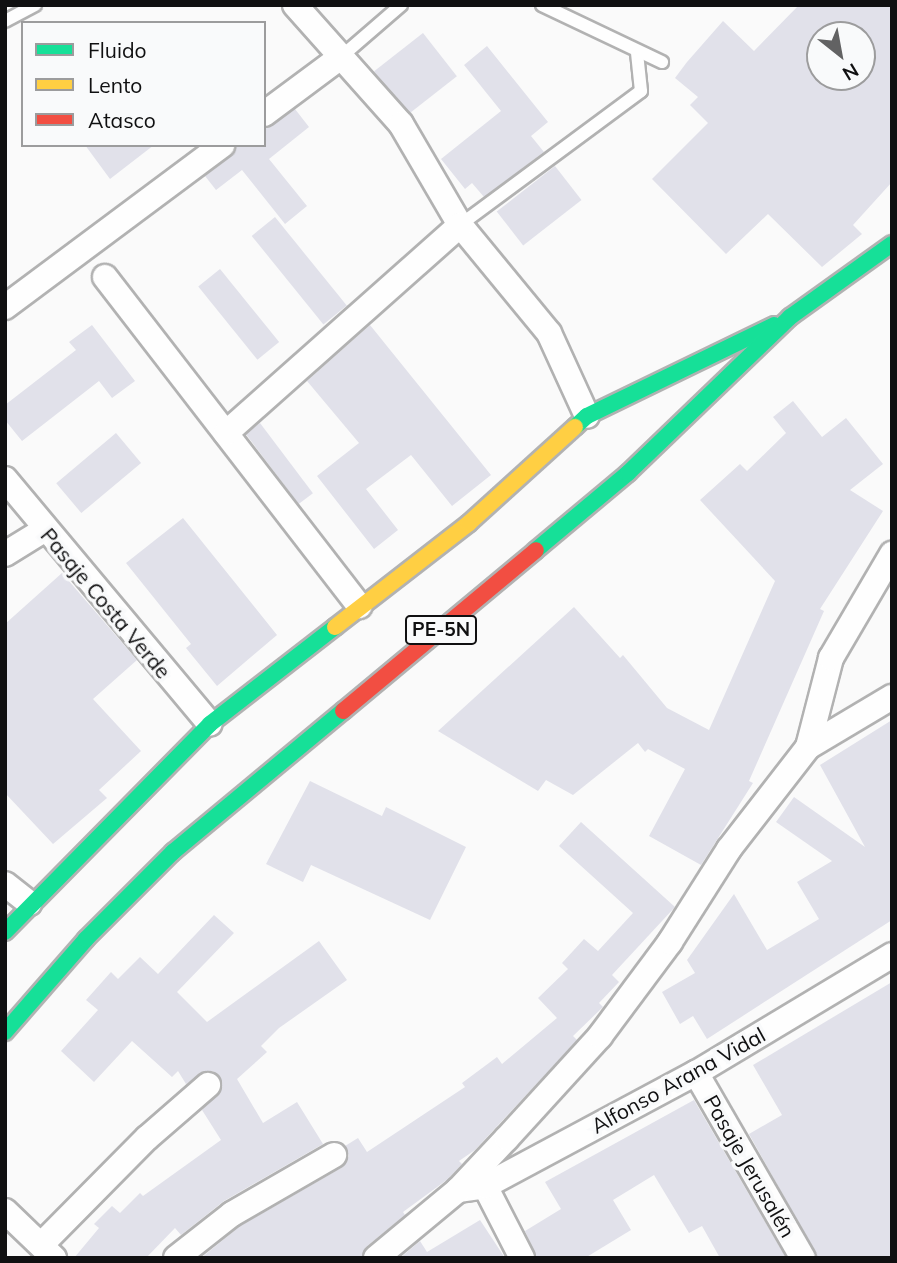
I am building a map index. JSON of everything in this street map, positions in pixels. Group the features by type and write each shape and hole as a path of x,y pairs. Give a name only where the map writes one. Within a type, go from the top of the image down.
{"main road":[{"name":"PE-5N","path":"5,1032 86,939 173,852 628,473 790,317 892,244"},
{"path":"5,932 30,903 210,724 469,523 587,416 790,317"}],"street":[{"path":"295,5 401,124 460,225 549,333 587,416"},
{"path":"266,113 342,56"},
{"path":"5,307 219,147"},
{"path":"226,433 460,225"},
{"path":"105,277 359,606"},
{"name":"Pasaje Costa Verde","path":"5,479 44,530 210,724"},
{"path":"5,554 44,530"},
{"path":"808,747 831,658 892,554"},
{"path":"376,1258 458,1190 600,1036 670,942 729,849 808,747 892,697"},
{"path":"5,884 30,903"},
{"name":"Alfonso Arana Vidal","path":"458,1190 485,1186 696,1073 892,955"},
{"name":"Pasaje Jerusalén","path":"696,1073 803,1258"},
{"path":"5,1211 47,1251 147,1138 208,1085"},
{"path":"176,1258 232,1214 334,1155"},
{"path":"485,1186 522,1258"}],"lane":[{"path":"5,21 35,5"},
{"path":"342,56 401,5"},
{"path":"542,5 638,54 662,62"},
{"path":"460,225 641,91 638,54"}],"building":[{"path":"799,5 892,5 892,182 853,225 862,234 822,267 768,214 726,254 652,179 708,123 690,105 698,97 675,78 723,21 754,51"},
{"path":"423,33 457,76 408,115 374,71"},
{"path":"487,46 548,122 531,136 544,152 484,197 472,183 465,189 441,159 501,111 464,65"},
{"path":"295,109 309,127 269,159 307,206 285,224 242,170 216,190 205,176 231,156 236,147 266,147 266,128"},
{"path":"86,147 151,147 110,179"},
{"path":"555,166 581,200 523,245 497,212"},
{"path":"275,217 347,306 323,324 252,236"},
{"path":"220,269 279,342 257,360 198,287"},
{"path":"92,325 135,381 112,398 99,381 22,441 5,420 5,405 76,350 69,342"},
{"path":"370,325 491,475 452,506 411,455 366,489 398,530 374,549 317,476 359,443 307,381"},
{"path":"793,401 822,437 846,418 883,464 850,490 883,511 820,609 824,611 749,781 753,783 701,865 649,836 685,769 648,749 645,752 638,743 573,795 546,780 538,791 438,731 574,607 620,658 623,655 667,708 709,730 775,581 700,500 740,464 747,471 786,433 773,417"},
{"path":"260,423 313,493 299,504 246,434"},
{"path":"116,433 141,463 81,513 56,483"},
{"path":"183,518 277,635 217,686 186,648 191,644 126,563"},
{"path":"62,573 137,660 93,699 141,751 99,790 107,798 53,844 5,793 5,624"},
{"path":"892,720 892,920 707,1039 693,1016 680,1024 662,992 695,973 687,960 734,894 767,950 819,919 797,882 832,861 776,822 794,797 865,847 820,765"},
{"path":"310,781 382,816 386,807 466,847 430,920 311,865 303,882 266,864"},
{"path":"581,822 675,907 612,975 619,982 599,1003 603,1007 573,1036 577,1040 475,1150 459,1161 462,1164 448,1179 403,1212 405,1215 366,1247 361,1258 201,1258 240,1226 341,1168 349,1156 345,1146 358,1138 367,1152 465,1087 462,1083 497,1057 502,1064 557,1018 538,998 568,969 562,963 584,939 598,951 633,913 559,846"},
{"path":"214,915 234,933 177,992 207,1022 319,941 347,980 279,1028 261,1046 267,1052 237,1079 263,1123 297,1102 323,1144 224,1201 181,1235 175,1228 146,1258 74,1258 99,1228 94,1224 112,1206 120,1213 140,1193 143,1196 221,1140 202,1110 222,1089 222,1082 213,1071 205,1071 186,1084 178,1071 172,1077 132,1041 94,1082 61,1051 98,1010 86,1000 111,972 118,979 140,957 158,974"},
{"path":"892,982 892,1258 818,1258 749,1134 782,1115 753,1065"},
{"path":"694,1100 786,1258 720,1258 702,1226 689,1233 654,1175 613,1200 631,1230 585,1258 537,1258 525,1231 561,1209 545,1182"},
{"path":"480,1220 505,1258 400,1258 420,1241 427,1252"}],"traffic: fast":[{"path":"536,550 628,473 790,317 892,244"},
{"path":"575,427 587,416 774,325"},
{"path":"5,932 210,724 335,627"},
{"path":"5,1032 86,939 173,852 343,711"}],"traffic: slow":[{"path":"335,627 469,523 575,427"}],"traffic: jam":[{"path":"343,711 536,550"}]}
